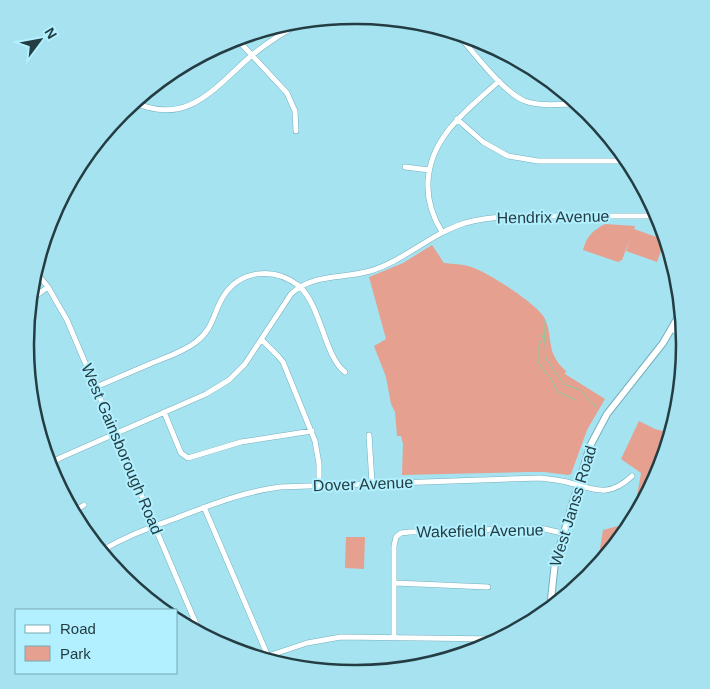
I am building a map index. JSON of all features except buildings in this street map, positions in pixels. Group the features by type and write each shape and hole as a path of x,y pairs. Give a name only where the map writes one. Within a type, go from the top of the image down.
{"main road":[{"name":"West Janss Road","path":"551,598 552,577 562,533 590,446 600,424 615,402 650,359 675,323"}],"street":[{"path":"141,106 175,110 193,105 211,93 252,56 284,32"},
{"path":"466,44 499,82 515,96 526,101 543,104 567,104"},
{"path":"242,45 292,102 297,120 296,131"},
{"path":"442,232 431,210 428,185 429,170 438,144 457,119 499,82"},
{"path":"457,119 483,142 508,156 538,161 618,160"},
{"path":"405,167 429,170"},
{"name":"Hendrix Avenue","path":"299,286 321,278 358,274 382,267 399,259 442,232 479,220 508,216 648,216"},
{"path":"96,387 176,353 197,341 214,320 223,297 236,283 254,274 271,273 288,278 305,292 336,362 345,372"},
{"name":"West Gainsborough Road","path":"41,278 67,320 195,622"},
{"path":"56,460 216,390 245,364 291,294 299,286"},
{"path":"38,294 48,287"},
{"path":"262,340 282,362 312,432 317,451 319,485"},
{"path":"164,412 181,453 188,458 241,442 312,432"},
{"path":"369,435 372,483"},
{"name":"Dover Avenue","path":"107,548 128,536 224,499 255,490 280,486 540,478 595,490 609,490 617,488 632,476"},
{"path":"79,508 84,505"},
{"path":"204,508 266,652"},
{"name":"Wakefield Avenue","path":"394,583 394,546 398,535 410,532 540,528 562,533"},
{"path":"394,637 394,583 488,587"},
{"path":"278,655 307,643 341,637 483,639"}],"green space":[{"path":"605,224 635,226 634,229 657,237 662,249 657,262 626,251 631,236 622,260 618,262 583,250 586,241 597,229"},
{"path":"432,245 444,263 465,265 488,275 523,297 541,313 548,326 552,352 566,371 565,374 605,399 587,430 571,474 529,472 402,475 403,444 401,436 397,436 395,412 391,404 386,377 374,346 386,339 369,277 403,263"},
{"path":"639,421 664,431 659,448 637,498 641,473 621,459"},
{"path":"619,526 599,552 603,530"},
{"path":"346,537 365,537 364,569 345,568"}],"waterway":[{"path":"544,320 544,332 538,349 538,362 558,392 576,400"},
{"path":"544,330 546,359 565,385 579,389 596,407"}]}
